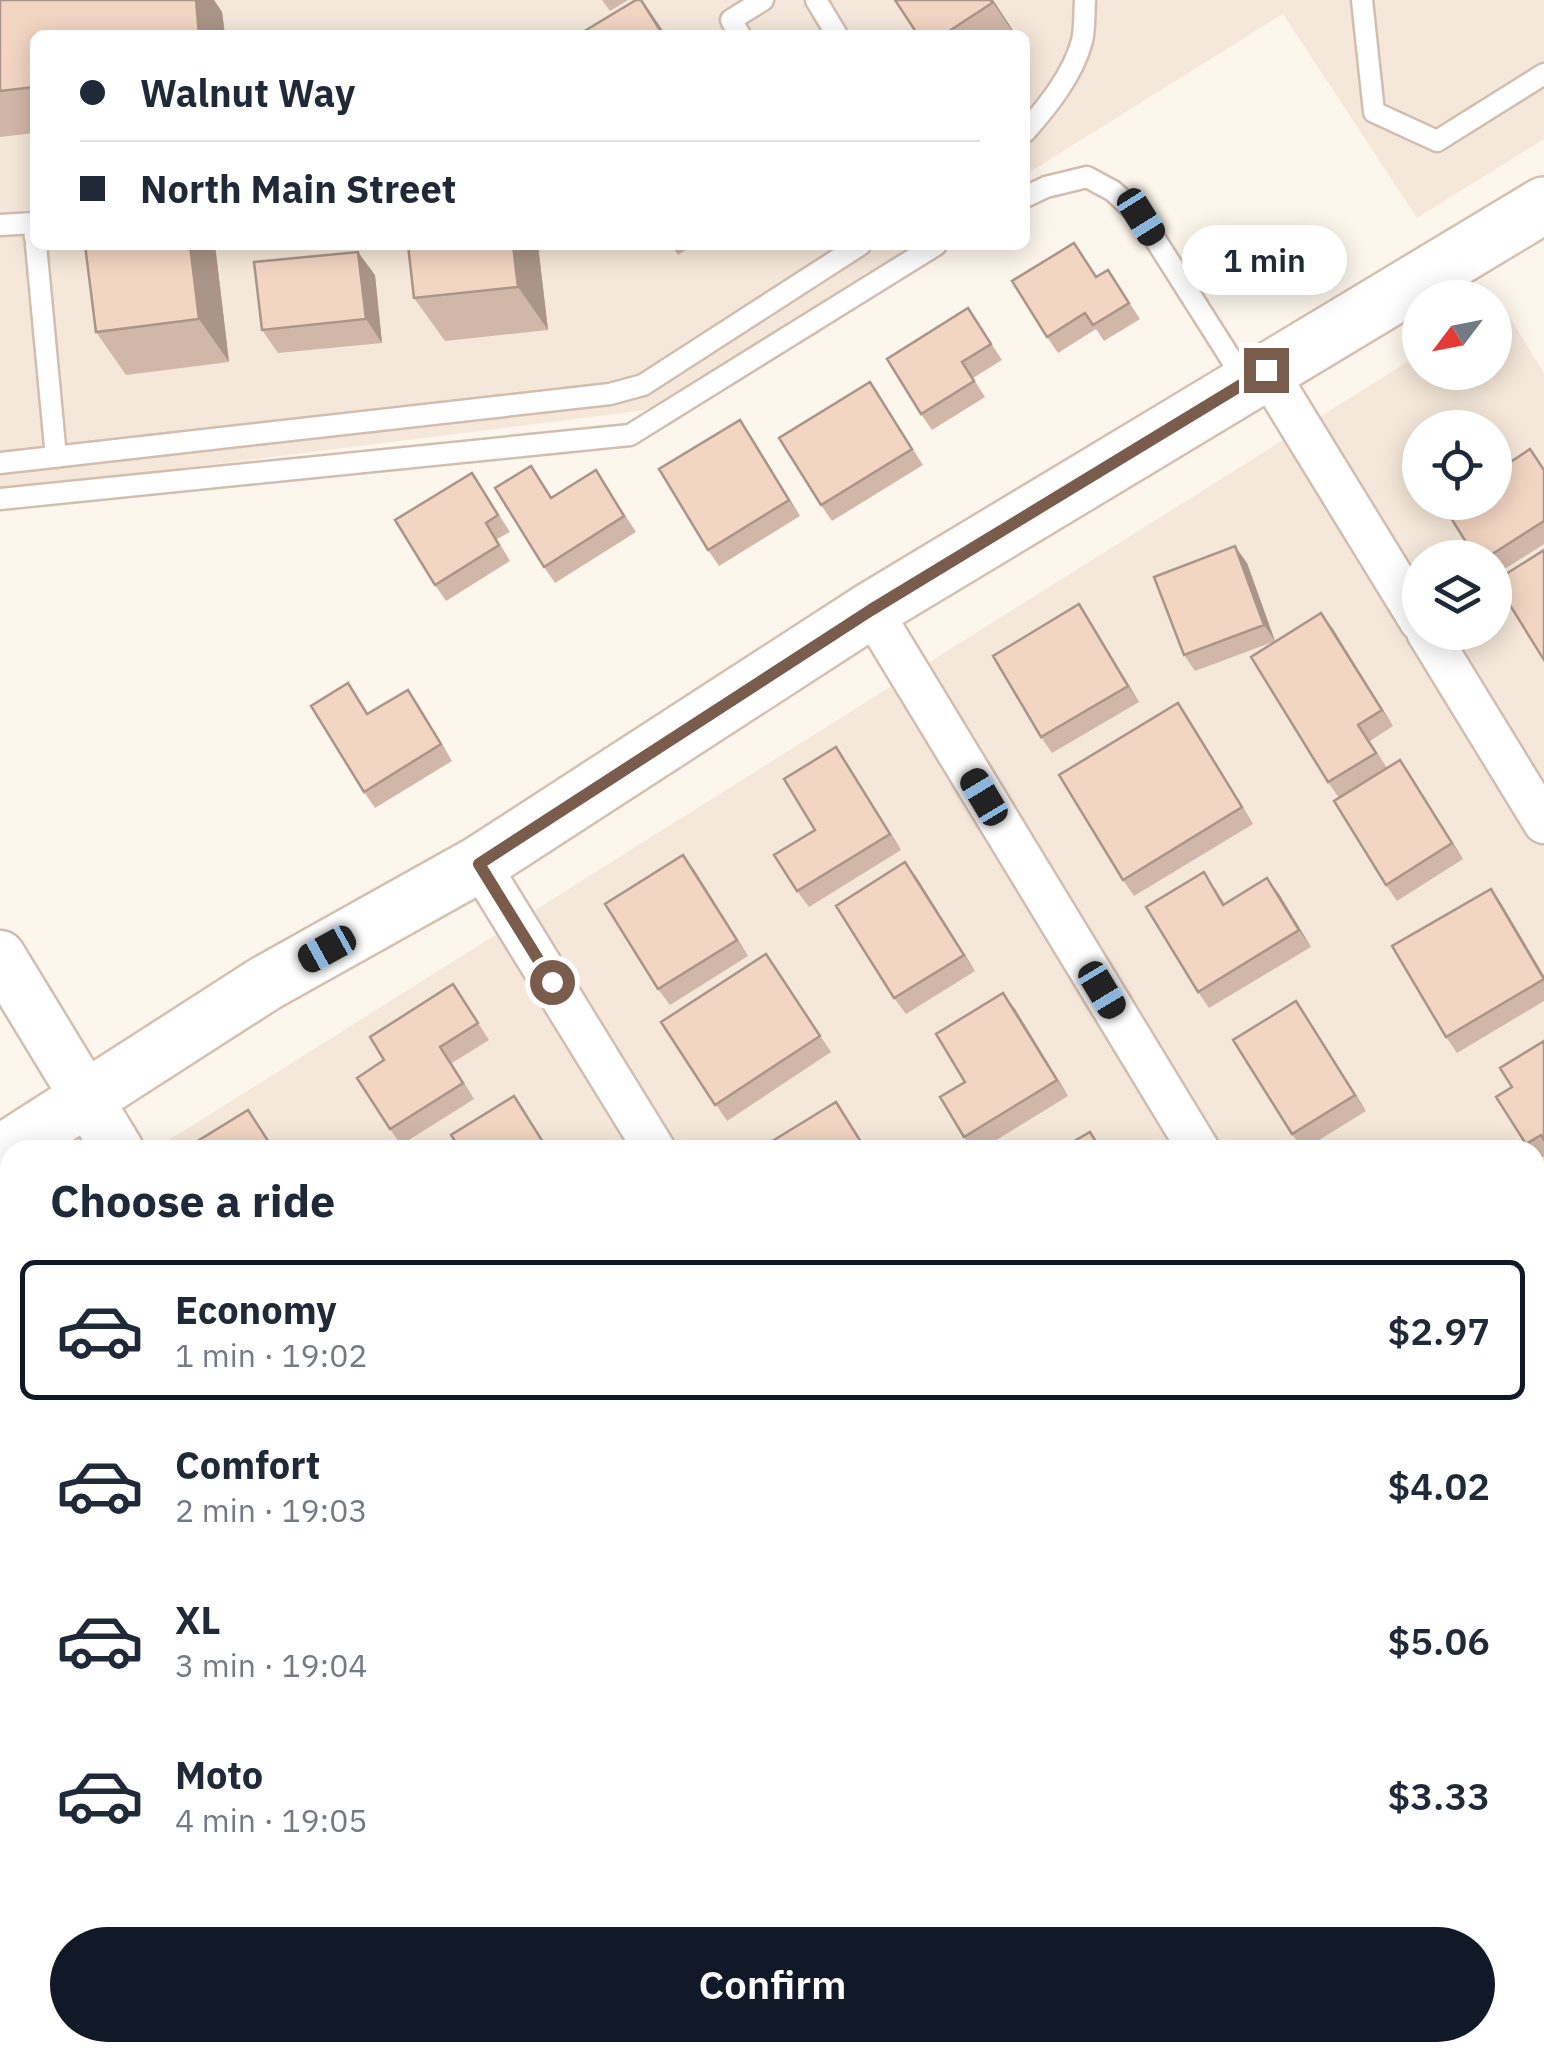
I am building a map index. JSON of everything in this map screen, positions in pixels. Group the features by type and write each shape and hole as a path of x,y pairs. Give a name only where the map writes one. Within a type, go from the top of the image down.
{"main road":[{"path":"23,1140 266,983 479,864 871,610 1544,205"}],"street":[{"path":"1256,377 1402,594"},
{"path":"871,610 1193,1140"},
{"path":"1438,650 1544,824"},
{"path":"479,864 649,1140"},
{"path":"0,956 112,1140"}],"lane":[{"path":"737,30 731,20 762,0"},
{"path":"816,0 835,30"},
{"path":"1030,126 1045,110 1073,63 1083,40 1085,0"},
{"path":"1362,0 1374,112 1437,140 1544,74"},
{"path":"1030,195 1087,177 1113,191 1141,217 1256,377"},
{"path":"0,225 30,222"},
{"path":"36,250 56,457"},
{"path":"0,463 610,394 643,385 852,250"},
{"path":"0,499 630,435 928,250"}],"shaded area":[{"path":"0,0 1544,0 1544,139 1417,218 1283,14 1030,172 1030,30 30,30 30,250 904,250 647,410 0,491"},
{"path":"1512,321 1544,373 1544,1140 169,1140 1402,365 1402,390 1512,390"}],"building":[{"path":"0,0 196,0 199,30 30,30 30,88 0,91"},
{"path":"641,0 660,30 586,30"},
{"path":"895,0 991,0 992,3 951,30 915,30"},
{"path":"1074,243 1096,277 1108,270 1129,303 1093,325 1085,313 1047,337 1012,281"},
{"path":"86,250 191,250 199,319 96,332"},
{"path":"409,250 514,250 518,287 414,298"},
{"path":"358,252 366,319 262,330 254,262"},
{"path":"968,308 991,344 962,362 974,381 921,414 887,359"},
{"path":"870,382 912,449 821,505 779,438"},
{"path":"740,420 789,500 708,550 659,469"},
{"path":"1530,449 1544,470 1544,521 1512,541 1465,540 1452,520 1512,520 1512,461"},
{"path":"531,466 551,498 596,470 624,516 544,567 495,488"},
{"path":"472,473 498,515 486,523 499,545 435,585 395,520"},
{"path":"1235,546 1264,625 1184,655 1154,577"},
{"path":"1544,550 1544,660 1512,608 1512,570"},
{"path":"1079,604 1128,686 1041,737 993,656"},
{"path":"1321,613 1382,710 1358,725 1376,753 1328,782 1251,657"},
{"path":"348,683 367,714 408,690 441,744 364,792 311,706"},
{"path":"1178,703 1242,807 1123,880 1059,775"},
{"path":"836,747 890,834 797,891 774,855 815,830 784,779"},
{"path":"1400,760 1452,843 1386,885 1334,801"},
{"path":"683,855 737,940 658,989 605,904"},
{"path":"905,862 964,955 894,998 836,906"},
{"path":"1204,872 1223,905 1267,878 1299,930 1198,992 1146,907"},
{"path":"1491,889 1544,979 1446,1037 1392,946"},
{"path":"766,954 820,1036 715,1105 661,1022"},
{"path":"453,984 478,1023 440,1047 463,1083 390,1129 357,1078 384,1060 370,1037"},
{"path":"1003,993 1057,1080 964,1137 940,1097 965,1082 936,1034"},
{"path":"1296,1001 1355,1095 1292,1134 1233,1040"},
{"path":"1544,1041 1544,1140 1541,1135 1523,1140 1496,1097 1512,1087 1500,1068"},
{"path":"514,1096 542,1140 454,1140 451,1135"},
{"path":"836,1102 860,1140 774,1140"},
{"path":"248,1110 268,1140 199,1140"},
{"path":"1090,1132 1095,1140 1076,1140"}],"route":[{"path":"552,982 479,864 871,610 1266,370"}]}
